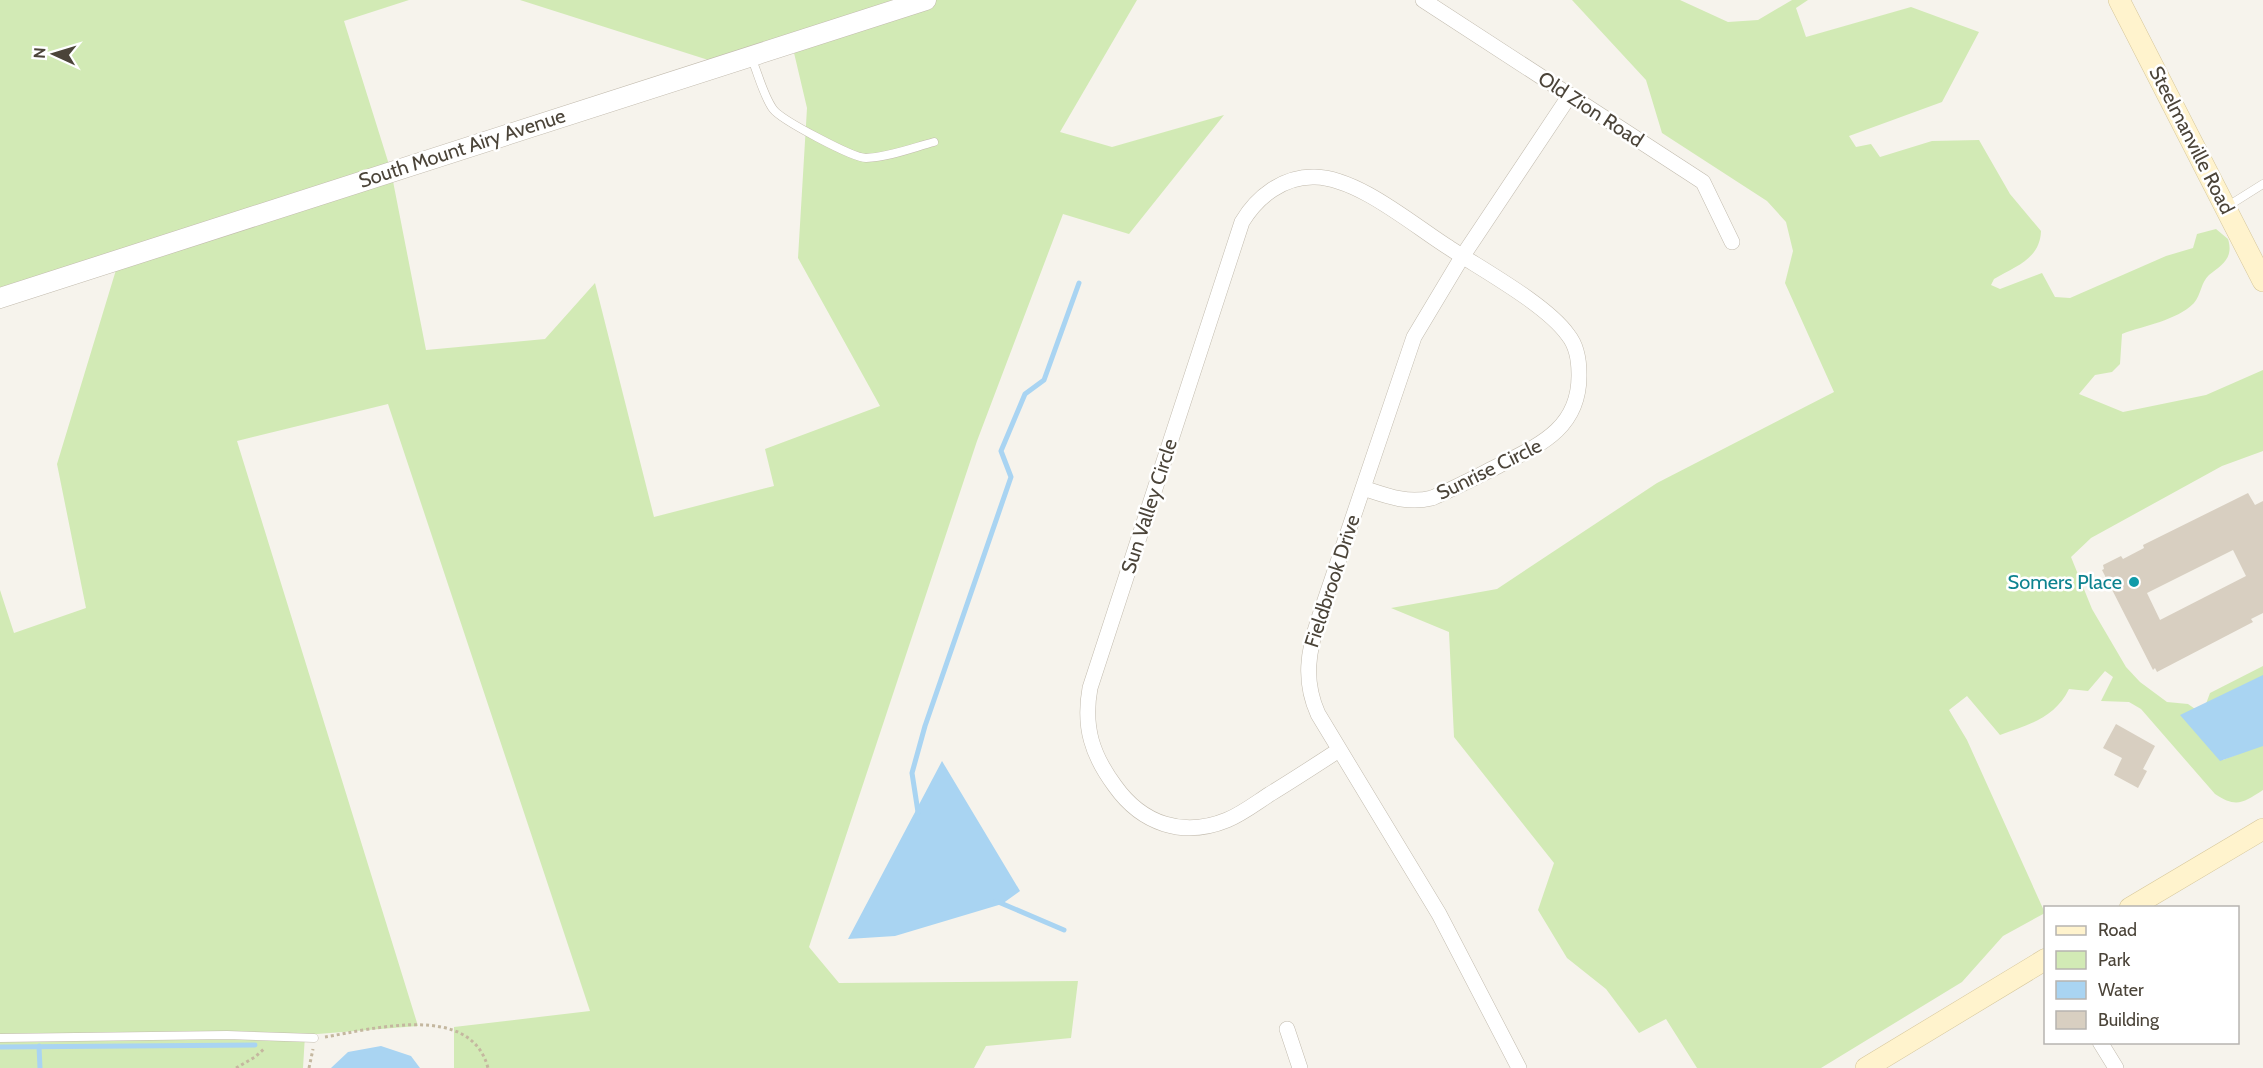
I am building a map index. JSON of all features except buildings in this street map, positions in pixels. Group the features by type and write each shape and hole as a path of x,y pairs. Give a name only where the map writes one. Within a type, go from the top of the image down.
{"main road":[{"name":"Steelmanville Road","path":"2119,0 2263,281"},
{"path":"2133,906 2263,829"},
{"path":"1866,1068 2044,959"}],"street":[{"name":"South Mount Airy Avenue","path":"0,298 926,0"},
{"name":"Old Zion Road","path":"1423,0 1703,182 1732,242"},
{"name":"Fieldbrook Drive","path":"1519,1068 1439,914 1314,705 1309,686 1308,656 1414,337 1462,257 1570,95"},
{"name":"Sun Valley Circle","path":"1340,750 1228,820 1204,828 1177,828 1157,823 1138,812 1121,795 1101,766 1088,729 1086,710 1090,688 1230,256 1242,222 1253,204 1269,191 1299,178 1332,178 1367,195 1462,257"},
{"name":"Sunrise Circle","path":"1363,488 1403,500 1417,501 1432,498 1542,444 1556,432 1574,404 1579,388 1578,362 1577,352 1568,335 1538,307 1462,257"},
{"path":"1287,1029 1300,1068"},
{"path":"2101,1044 2116,1068"}],"lane":[{"path":"751,56 771,107 782,119 826,140 845,153 863,158 881,156 934,142"},
{"path":"2227,207 2263,184"},
{"path":"0,1038 277,1035 314,1038"}],"path":[{"path":"309,1068 314,1038 409,1025 442,1027 460,1032 473,1040 485,1057 488,1068"},
{"path":"236,1068 255,1057 277,1035"}],"green space":[{"path":"0,0 409,0 344,21 391,171 426,350 545,339 595,283 654,517 774,486 765,449 880,406 798,258 807,108 791,40 724,65 520,0 1137,0 1060,132 1112,147 1224,115 1129,234 1063,214 977,441 809,947 839,983 1078,981 1071,1038 986,1046 974,1068 454,1068 454,1027 590,1011 388,404 237,441 418,1026 305,1035 303,1068 0,1068 0,590 14,633 86,608 57,464 119,260 0,299"},
{"path":"1572,0 1680,0 1728,22 1758,20 1792,0 1808,0 1796,8 1806,37 1911,7 1979,32 1942,102 1849,136 1856,147 1871,144 1880,157 1932,141 1979,140 2010,194 2041,231 2040,241 2031,255 1994,279 1991,285 2000,289 2042,273 2055,297 2070,298 2166,256 2193,248 2197,234 2216,229 2228,239 2229,251 2226,260 2206,278 2194,303 2169,318 2122,334 2120,364 2112,372 2095,375 2079,394 2123,412 2206,395 2263,370 2263,451 2222,466 2091,538 2071,557 2092,609 2126,667 2140,682 2167,702 2188,704 2198,711 2223,760 2263,744 2263,790 2239,802 2229,801 2215,794 2141,709 2129,702 2101,701 2113,677 2105,671 2088,691 2069,689 2063,699 2048,714 2030,724 2000,735 1967,696 1949,710 1967,740 2044,914 2003,936 1962,982 1821,1068 1697,1068 1666,1019 1639,1033 1606,989 1567,958 1538,910 1554,863 1454,737 1449,632 1391,608 1497,589 1657,483 1834,392 1785,283 1793,251 1786,222 1767,201 1662,133 1646,80"},
{"path":"2263,666 2263,676 2203,712 2210,693"}],"water":[{"path":"2263,675 2263,746 2220,761 2180,715"},
{"path":"942,761 1020,891 1002,904 895,936 848,939"},
{"path":"381,1046 411,1056 420,1068 331,1068 348,1052"}],"waterway":[{"path":"918,812 912,773 925,726 1011,477 1001,451 1025,394 1044,380 1079,283"},
{"path":"996,901 1064,930"},
{"path":"0,1047 255,1045"},
{"path":"39,1046 40,1068"}],"place":[{"name":"Somers Place","path":"2134,582"}]}
